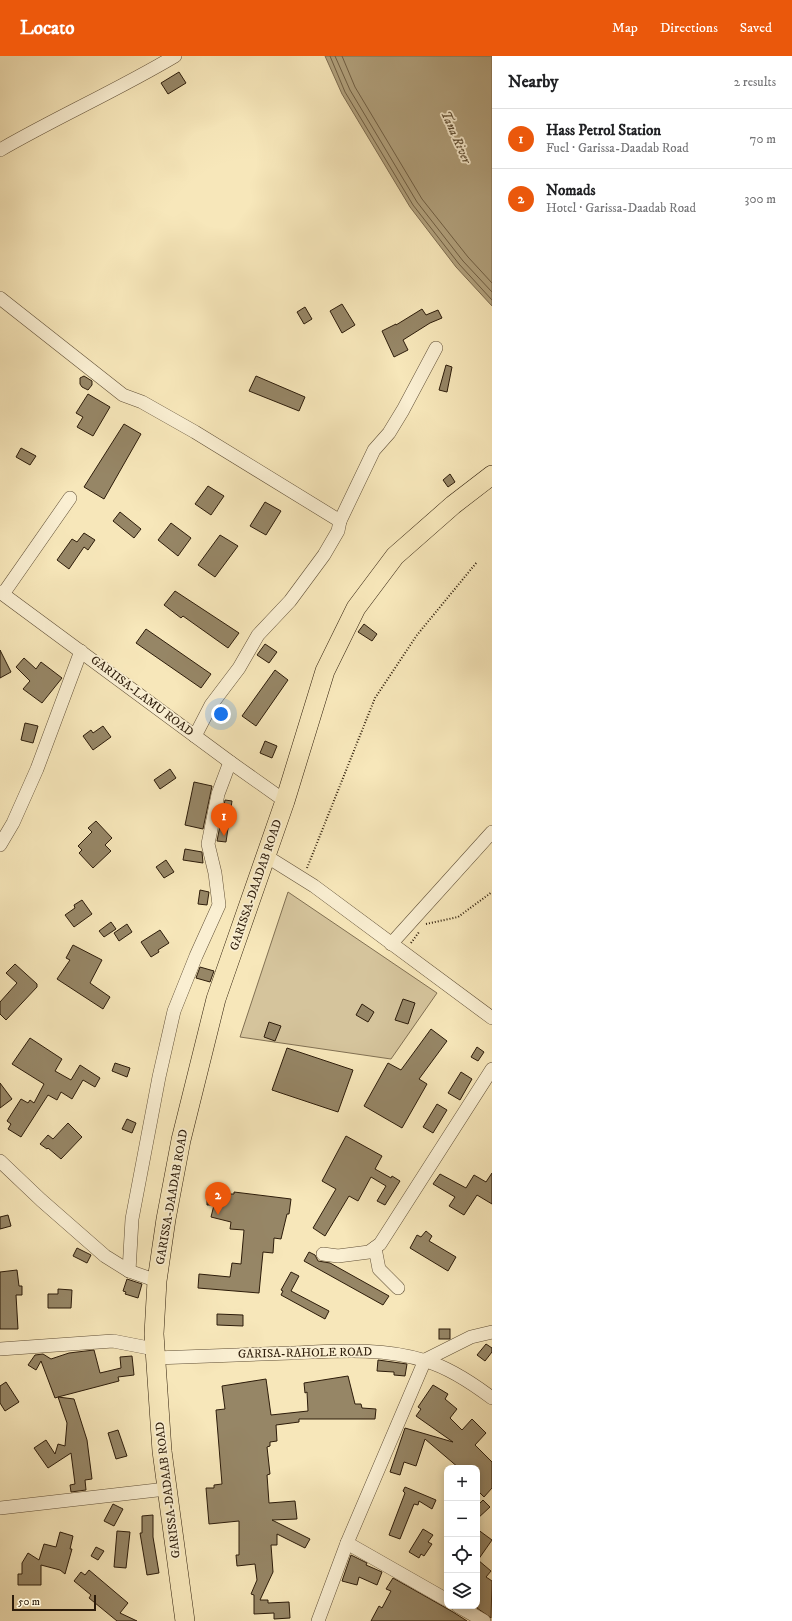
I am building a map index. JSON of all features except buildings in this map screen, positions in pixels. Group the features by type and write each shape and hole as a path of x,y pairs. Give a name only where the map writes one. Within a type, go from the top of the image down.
{"highway":[{"name":"GARISSA-DAADAB ROAD","path":"155,1353 157,1281 169,1205 190,1099 204,1050 216,999 285,801 325,671 356,608 395,556 453,505 492,475"},
{"name":"GARISSA-DADAAB ROAD","path":"155,1353 166,1489 185,1621"}],"street":[{"path":"0,150 175,56"},
{"path":"0,298 123,395 142,402 195,432 340,521"},
{"path":"195,736 211,705 239,668 258,635 290,601 324,555 338,531 340,521 374,450 389,433 403,410 436,348"},
{"path":"2,593 70,498"},
{"name":"GARIISA-LAMU ROAD","path":"2,593 285,801"},
{"path":"0,845 13,823 36,769 81,651"},
{"path":"129,1271 132,1219 159,1076 174,1011 196,956 219,905 215,873 208,844 218,794 230,762"},
{"path":"392,944 492,832"},
{"path":"266,856 302,878 492,1018"},
{"path":"478,1009 492,1013"},
{"path":"324,1254 338,1256 369,1252 380,1244 492,1069"},
{"path":"2,1165 105,1256 129,1271 157,1281"},
{"path":"374,1248 379,1269 398,1288"},
{"path":"318,1621 347,1543 425,1360 471,1337 492,1332"},
{"name":"GARISA-RAHOLE ROAD","path":"0,1349 113,1341 155,1353 348,1350 385,1352 425,1360 442,1366 476,1386 492,1398"},
{"path":"0,1508 166,1489"},
{"path":"347,1543 444,1598"},
{"path":"463,1609 484,1621"}],"path":[{"path":"302,878 375,698 418,635 477,562"},
{"path":"403,953 426,924 458,917 492,892"}],"shaded area":[{"path":"288,892 437,993 391,1059 240,1037"}],"water":[{"name":"Tana River","path":"325,56 492,56 492,306 456,267 410,207 342,94"}],"place":[{"name":"Hass Petrol Station","path":"224,836"},
{"name":"Nomads","path":"218,1215"}]}
